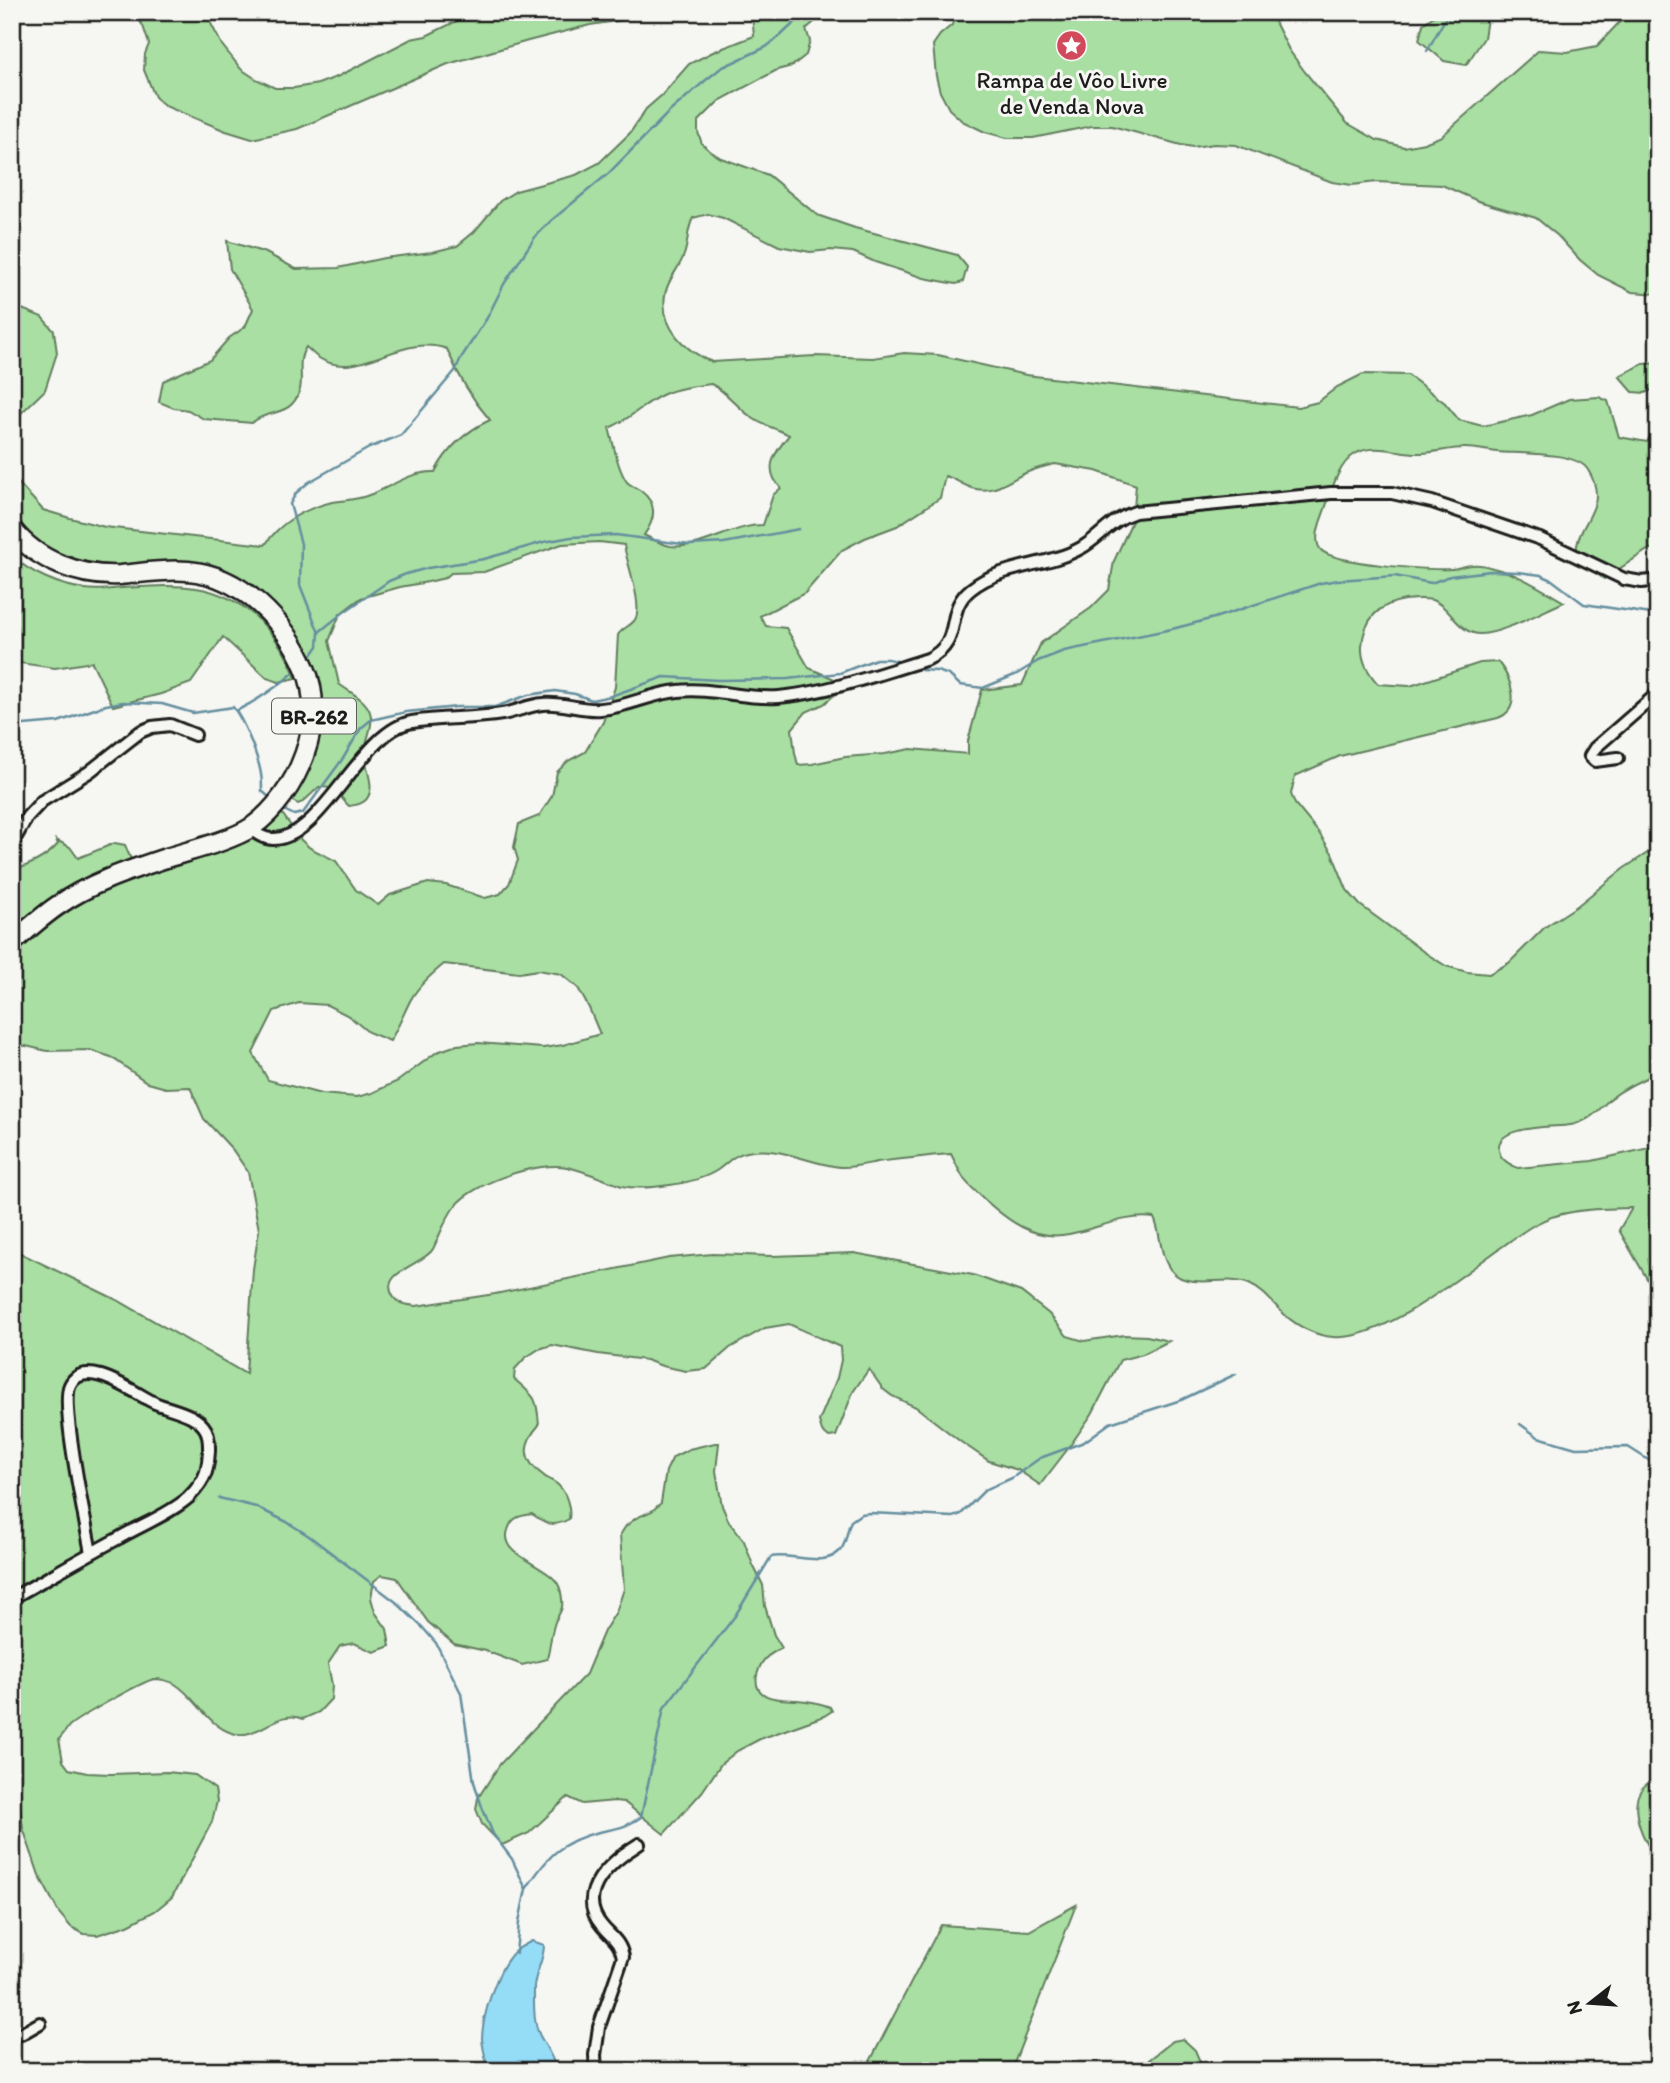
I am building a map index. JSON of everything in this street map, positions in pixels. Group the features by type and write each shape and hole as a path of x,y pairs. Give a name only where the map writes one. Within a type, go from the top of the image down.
{"highway":[{"name":"BR-262","path":"12,528 46,558 64,567 87,573 116,575 190,571 236,587 272,616 300,655 313,690 314,710 307,749 288,788 268,813 250,829 137,868 89,888 47,913 12,943"}],"street":[{"path":"250,829 261,837 272,839 298,830 314,816 362,759 384,737 404,723 502,715 541,704 608,709 680,690 777,697 825,690 928,659 947,646 957,606 972,588 1010,570 1073,552 1089,543 1114,521 1135,512 1331,494 1392,493 1432,502 1540,539 1624,579 1642,582 1658,580"},
{"path":"1618,758 1595,761 1590,756 1595,748 1658,693"},
{"path":"12,844 27,817 43,801 89,772 140,732 152,727 170,725 195,735"},
{"path":"12,1598 186,1499 206,1474 208,1442 205,1429 194,1418 152,1401 117,1381 88,1375 73,1380 66,1396 91,1553"},
{"path":"596,2071 599,2027 623,1957 618,1942 600,1925 595,1916 593,1894 598,1879 605,1870 617,1858 639,1844"},
{"path":"12,2036 40,2023"}],"green space":[{"path":"134,12 205,12 222,45 241,69 275,88 294,88 318,84 339,76 411,39 426,36 475,12 697,12 590,25 528,41 448,64 297,129 252,139 165,106 155,97 144,70 149,44 143,26"},
{"path":"750,12 826,12 806,29 810,41 806,55 792,66 777,70 719,101 698,122 702,144 721,158 768,175 817,215 957,255 967,267 963,282 956,284 924,278 853,252 810,252 779,246 723,218 708,214 693,218 684,255 666,290 664,307 676,336 693,351 712,362 815,356 873,358 904,353 938,355 1026,375 1298,407 1318,402 1337,387 1363,374 1408,375 1445,403 1459,420 1483,426 1532,415 1569,399 1599,397 1608,401 1619,437 1647,442 1652,433 1658,431 1658,546 1604,579 1577,559 1580,536 1594,507 1596,496 1588,470 1572,459 1465,448 1418,453 1370,449 1349,459 1336,479 1320,524 1317,541 1321,550 1344,559 1383,565 1440,569 1485,566 1521,578 1564,602 1510,627 1479,634 1465,629 1432,600 1405,600 1380,609 1366,628 1362,646 1366,666 1378,684 1410,686 1480,663 1498,662 1510,684 1510,708 1498,718 1340,756 1295,776 1291,794 1295,804 1332,853 1347,890 1360,905 1446,966 1467,972 1489,974 1509,963 1545,927 1658,846 1658,1073 1621,1091 1585,1120 1572,1125 1516,1131 1500,1142 1499,1150 1509,1164 1518,1168 1592,1161 1658,1146 1658,1298 1619,1230 1632,1208 1582,1210 1545,1219 1409,1312 1356,1335 1333,1337 1295,1323 1249,1284 1239,1281 1204,1282 1182,1279 1174,1273 1164,1258 1154,1218 1132,1218 1080,1232 1056,1235 1044,1235 1022,1227 1002,1214 968,1184 951,1154 845,1167 771,1151 747,1152 737,1155 705,1176 687,1182 640,1188 622,1186 574,1169 555,1166 524,1171 491,1182 464,1197 455,1206 433,1249 392,1281 390,1288 397,1301 416,1306 495,1294 669,1258 712,1254 773,1256 854,1253 973,1275 1021,1292 1049,1314 1067,1336 1084,1341 1124,1335 1169,1341 1143,1354 1120,1360 1092,1414 1040,1485 1018,1470 989,1461 916,1407 892,1396 883,1389 869,1369 853,1392 836,1436 829,1437 822,1431 819,1421 837,1378 841,1360 840,1347 789,1324 765,1328 730,1348 706,1369 686,1371 646,1360 552,1345 539,1349 515,1369 514,1379 531,1394 536,1403 539,1425 527,1445 528,1458 536,1469 563,1491 569,1519 554,1524 532,1514 520,1517 510,1526 507,1539 518,1554 546,1572 560,1588 562,1607 554,1626 547,1659 522,1665 486,1651 454,1644 428,1622 397,1578 382,1575 374,1581 371,1598 375,1612 387,1629 390,1646 374,1652 354,1643 340,1646 328,1664 332,1685 331,1699 319,1712 303,1719 285,1717 251,1732 232,1733 216,1724 175,1684 154,1679 97,1708 69,1726 59,1739 63,1761 69,1769 87,1773 167,1772 195,1775 215,1789 217,1801 212,1822 172,1897 155,1911 128,1925 97,1935 84,1934 71,1927 59,1913 39,1875 23,1828 18,1792 15,1784 12,1784 12,1249 119,1301 246,1374 253,1269 259,1230 248,1172 232,1149 204,1119 190,1087 166,1088 148,1083 111,1057 90,1050 47,1051 12,1045 12,955 59,918 96,894 222,850 243,840 281,812 301,840 310,848 336,861 356,890 378,905 390,895 428,883 446,885 485,898 500,894 509,884 518,860 514,847 519,824 539,816 552,796 557,772 568,761 585,752 603,722 615,687 618,635 634,621 637,606 624,545 599,542 562,544 484,572 451,573 445,578 361,598 340,614 329,641 339,684 361,700 370,712 371,723 365,755 370,793 364,801 349,806 334,790 319,787 298,804 291,800 313,755 311,668 229,580 98,574 12,533 12,476 43,510 70,518 105,527 265,545 278,529 312,508 364,497 417,474 435,472 458,442 490,420 466,386 447,349 413,347 349,365 334,364 319,358 306,347 302,354 301,382 297,397 288,408 256,419 252,423 204,419 188,410 159,402 163,381 210,360 229,338 245,327 253,309 230,269 227,241 266,253 296,269 338,268 457,246 474,232 500,201 516,191 576,175 599,163 630,133 646,109 689,64 754,36","holes":["711,384 723,391 754,419 789,435 775,454 771,467 775,481 781,488 773,495 763,525 739,529 694,544 670,546 644,535 651,524 652,507 646,496 624,476 609,428 662,395","1055,464 1096,471 1136,485 1133,519 1114,561 1109,590 1091,608 1041,643 1022,685 982,690 968,741 968,754 911,749 798,765 792,729 806,712 824,704 839,691 839,681 809,668 786,628 766,626 760,616 805,593 842,550 897,526 940,498 945,476 972,488 984,490 1003,485 1031,471","444,964 519,973 538,970 561,974 578,988 600,1034 543,1048 478,1043 457,1045 437,1052 398,1081 357,1097 321,1094 268,1080 253,1053 274,1011 299,1003 327,1005 349,1016 368,1032 390,1041 413,996"]},
{"path":"956,12 1270,12 1289,50 1347,123 1377,140 1404,147 1442,136 1539,50 1567,52 1597,46 1629,12 1658,12 1658,294 1632,292 1598,275 1536,218 1478,201 1442,185 1376,182 1352,185 1332,182 1236,145 1193,147 1112,126 1092,126 1033,138 1007,138 985,132 962,121 949,109 940,92 936,76 933,45 952,25"},
{"path":"1439,12 1488,12 1484,38 1466,65 1444,61 1419,40 1423,24"},
{"path":"12,305 42,317 54,331 57,353 45,390 12,422"},
{"path":"1658,363 1658,387 1645,393 1633,392 1619,376 1643,364"},
{"path":"12,556 36,573 56,582 90,590 176,586 192,587 224,596 240,604 268,630 284,652 296,678 279,682 267,678 223,637 191,683 113,706 92,662 55,668 12,662"},
{"path":"56,840 70,847 78,858 115,843 125,845 132,862 74,884 46,903 12,932 12,871 43,857 58,844"},
{"path":"719,1443 716,1471 722,1506 729,1522 744,1541 763,1585 765,1606 774,1635 782,1648 760,1665 757,1675 759,1690 769,1697 818,1703 830,1707 832,1711 760,1739 737,1751 721,1764 702,1792 664,1834 624,1802 582,1804 568,1797 529,1833 502,1845 482,1824 476,1809 478,1798 500,1764 586,1674 624,1589 620,1535 626,1526 661,1503 666,1471 673,1457 689,1449"},
{"path":"1658,1779 1658,1860 1640,1828 1636,1804 1639,1793 1646,1785"},
{"path":"1076,1905 1011,2071 865,2071 941,1925 1029,1931"},
{"path":"1183,2039 1195,2050 1204,2071 1135,2071 1173,2041"}],"water":[{"path":"532,1941 544,1945 534,1987 536,2025 557,2071 489,2071 482,2039 492,1993 508,1960"}],"waterway":[{"path":"309,659 318,646 319,633 300,585 301,544 290,504 296,493 309,482 369,448 401,435 455,371 504,284 535,237 609,173 668,113 706,80 721,68 766,47 806,12"},
{"path":"924,12 934,18"},
{"path":"1427,51 1449,12"},
{"path":"319,632 389,581 406,574 484,559 544,542 571,537 616,535 690,545 724,543 799,529"},
{"path":"921,670 949,675 960,685 983,688 1064,651 1172,629 1338,580 1395,576 1431,583 1450,576 1490,571 1518,572 1541,575 1552,580 1584,604 1658,615"},
{"path":"282,809 294,815 303,813 344,757 361,728 371,720 406,712 457,707 495,707 528,695 555,691 592,700 664,677 718,680 787,679 840,673 876,659 897,661"},
{"path":"236,711 268,693 297,670"},
{"path":"12,726 58,722 106,705 123,702 162,704 193,713 233,707 254,749 261,774 262,791 269,797"},
{"path":"526,1889 548,1859 565,1846 586,1836 625,1826 641,1817 664,1708 735,1616 771,1557 828,1558 842,1548 851,1521 861,1514 953,1517 961,1514 985,1490 1012,1478 1040,1458 1084,1442 1110,1423 1181,1400 1236,1374"},
{"path":"1520,1424 1538,1437 1576,1448 1628,1447 1658,1466"},
{"path":"219,1498 256,1507 309,1536 396,1602 436,1643 461,1693 474,1782 482,1807 493,1834 512,1859 526,1889 516,1953"},
{"path":"12,2067 21,2071"}],"place":[{"name":"Rampa de Vôo Livre de Venda Nova","path":"1072,46"}]}
